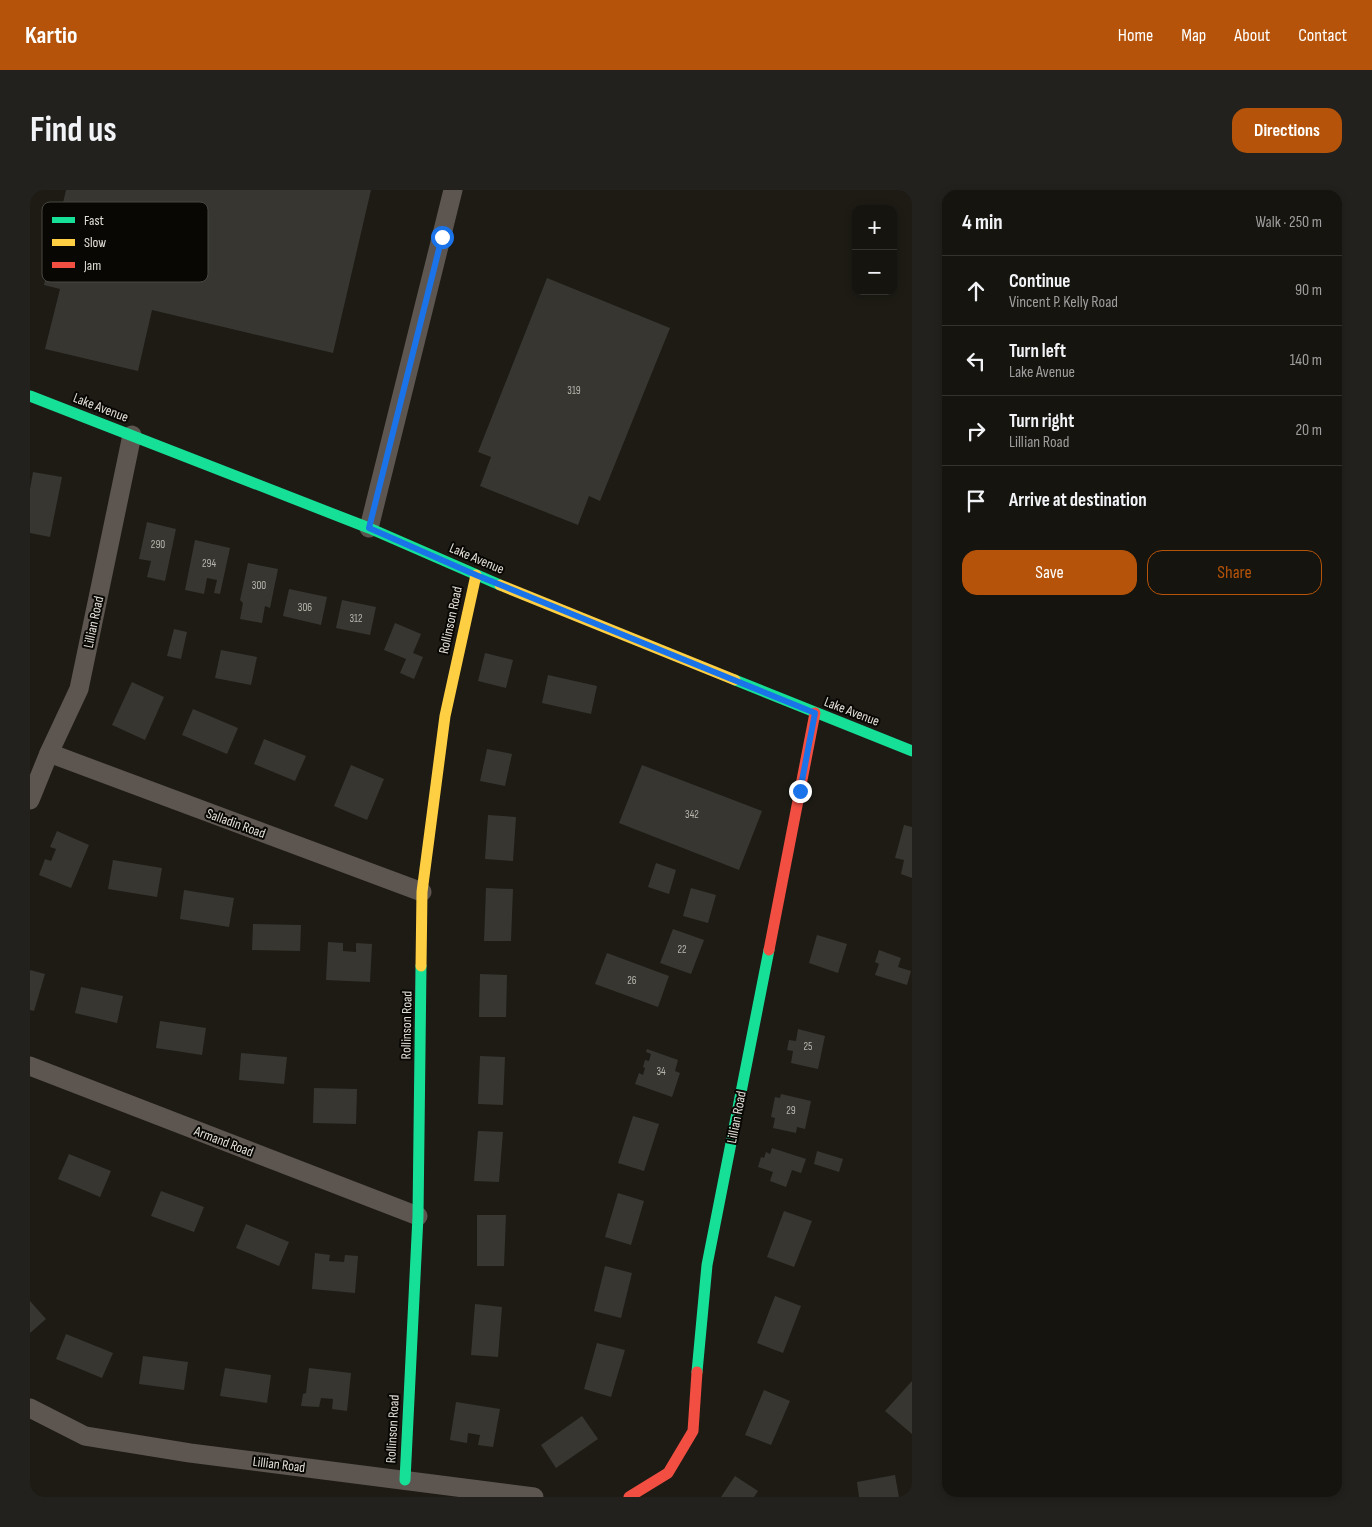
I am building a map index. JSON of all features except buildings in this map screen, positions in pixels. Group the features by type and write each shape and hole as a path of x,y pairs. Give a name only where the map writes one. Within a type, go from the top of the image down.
{"street":[{"path":"369,528 453,190"},
{"name":"Lake Avenue","path":"30,396 369,528 476,575 912,751"},
{"name":"Lillian Road","path":"30,800 49,753 80,690 132,435"},
{"name":"Rollinson Road","path":"405,1480 418,1216 422,892 445,716 476,575"},
{"name":"Lillian Road","path":"629,1497 668,1473 693,1431 698,1348 707,1265 815,713"},
{"name":"Salladin Road","path":"49,753 422,892"},
{"name":"Armand Road","path":"30,1066 418,1216"},
{"name":"Lillian Road","path":"30,1408 85,1436 190,1453 534,1497"}],"traffic: fast":[{"path":"30,396 369,528 500,585"},
{"path":"735,680 912,751"},
{"path":"697,1372 707,1265 769,950"},
{"path":"405,1480 418,1216 421,966"}],"traffic: slow":[{"path":"421,966 422,892 445,716 476,575"},
{"path":"500,585 735,680"}],"traffic: jam":[{"path":"769,950 815,713"},
{"path":"629,1497 668,1473 693,1431 697,1372"}],"route":[{"path":"442,237 369,528 476,575 815,713 800,791"}]}
